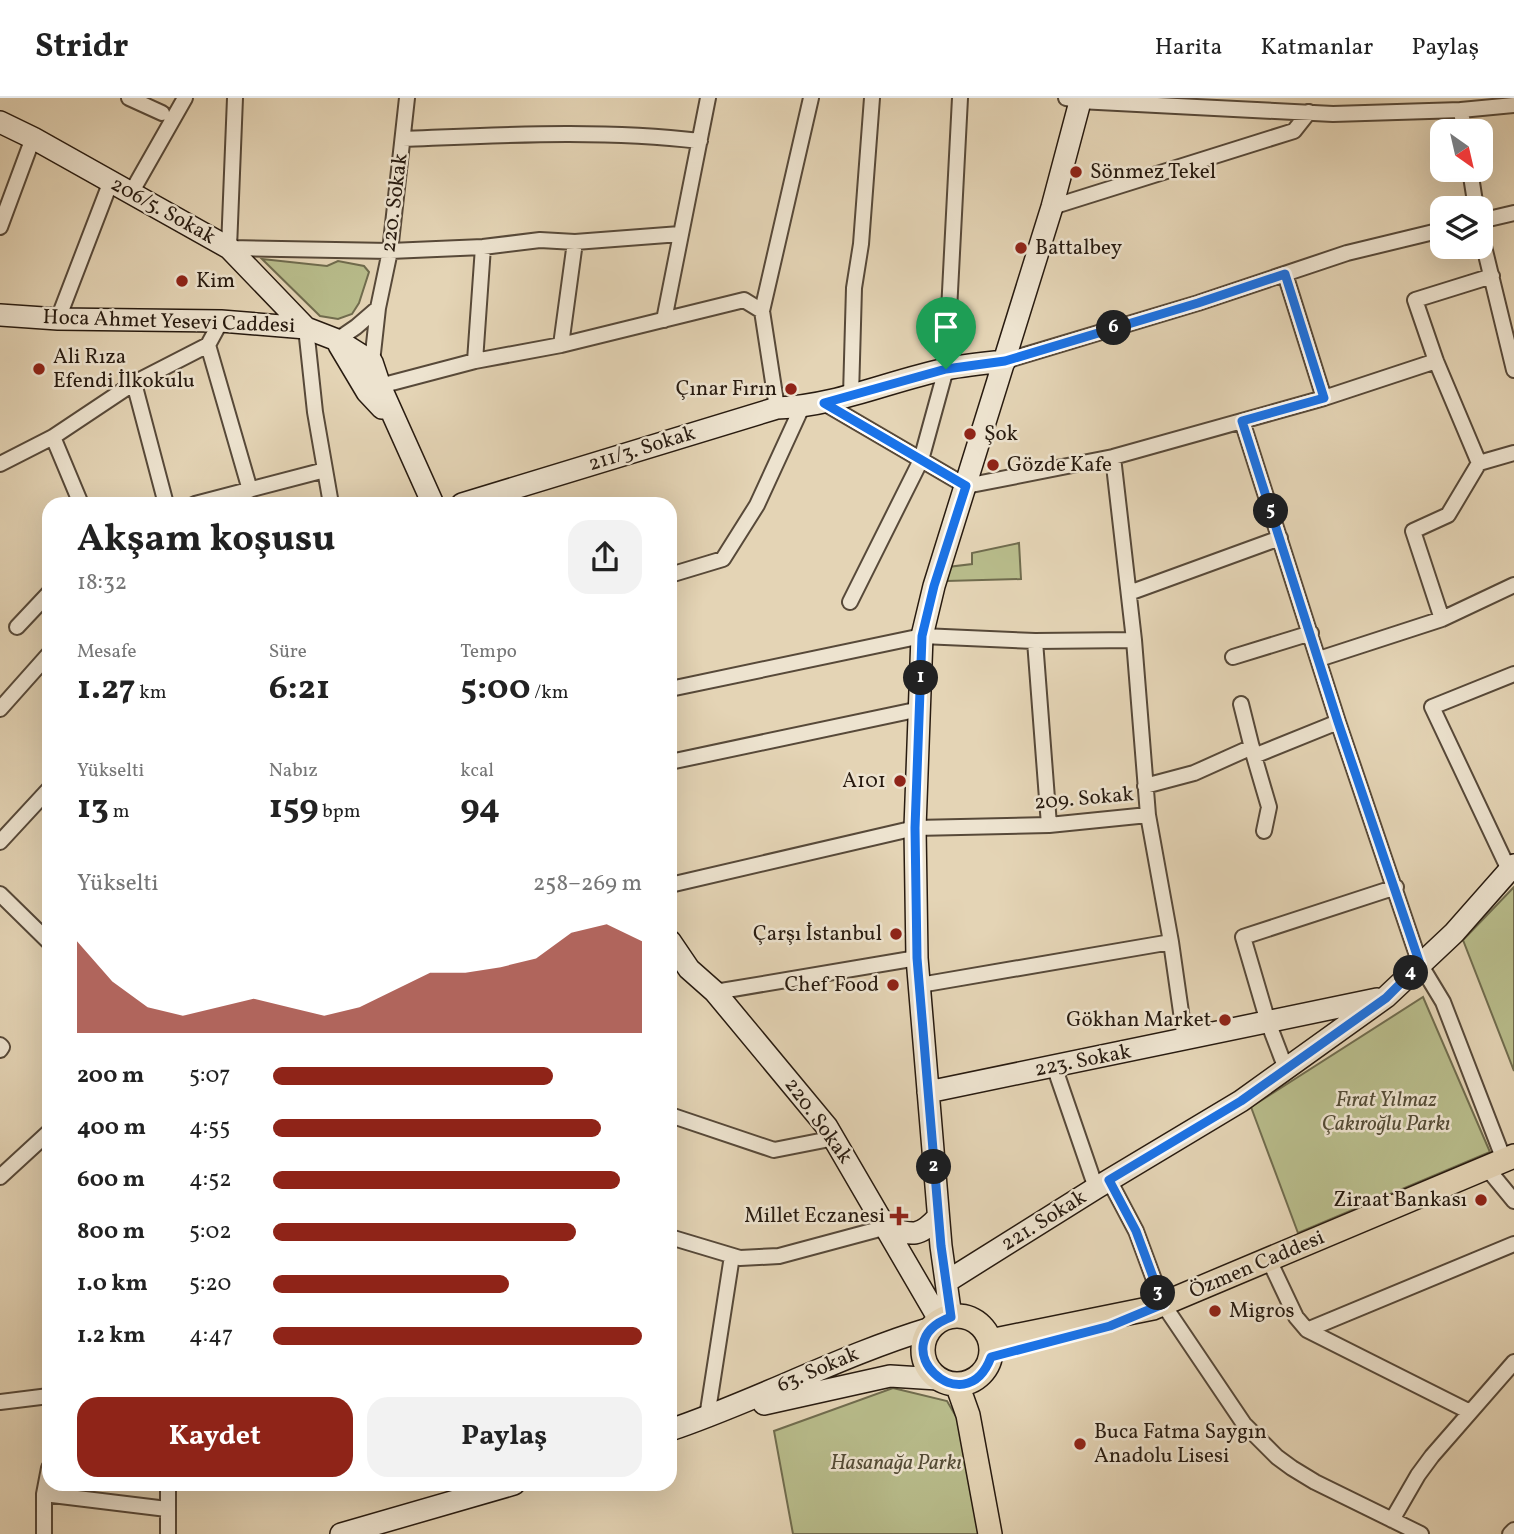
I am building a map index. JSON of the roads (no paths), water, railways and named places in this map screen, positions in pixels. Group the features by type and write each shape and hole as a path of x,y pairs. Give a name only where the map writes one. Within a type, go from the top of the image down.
{"main road":[{"path":"941,1322 946,1282 938,1217 917,958 915,828 922,636 934,586 1052,207 1075,99"},
{"name":"206/5. Sokak","path":"0,122 229,248 306,328"},
{"name":"Hoca Ahmet Yesevi Caddesi","path":"0,314 58,319 221,321 306,328 337,340 372,362"},
{"path":"337,340 367,392 396,422"},
{"name":"211/3. Sokak","path":"485,497 777,408 824,403 946,369 1005,361"},
{"name":"220. Sokak","path":"372,362 430,497"},
{"path":"1386,998 1454,933 1511,868"},
{"name":"220. Sokak","path":"677,952 689,970 716,992 835,1138 941,1322"},
{"name":"223. Sokak","path":"928,1092 1386,998"},
{"name":"221. Sokak","path":"946,1282 1102,1184 1227,1110 1386,998"},
{"name":"Özmen Caddesi","path":"990,1349 1110,1326 1501,1161"},
{"path":"887,1227 909,1234 919,1233 928,1229 938,1217"},
{"path":"962,1316 982,1326 990,1349 981,1376 956,1381 930,1371 923,1350 925,1338 941,1322 962,1316"},
{"name":"63. Sokak","path":"677,1428 941,1322"},
{"name":"63. Sokak","path":"707,1417 844,1384 890,1376 956,1381"},
{"path":"956,1381 968,1415 990,1534"},
{"path":"341,1534 483,1491"}],"street":[{"path":"129,98 162,113"},
{"path":"131,193 186,98"},
{"path":"235,98 229,248 390,251 483,247 540,240 575,242 680,234"},
{"name":"220. Sokak","path":"372,362 378,308 390,251 407,98"},
{"path":"664,320 708,98"},
{"path":"777,408 762,311 811,98"},
{"path":"851,396 854,288 861,244 872,98"},
{"path":"850,602 921,460 946,369 960,98"},
{"path":"1075,99 1227,103 1333,114 1461,110 1486,102 1514,105"},
{"path":"1461,110 1462,119"},
{"path":"1052,207 1294,131 1310,112"},
{"path":"403,139 555,134 701,141"},
{"path":"0,226 33,138"},
{"path":"58,319 111,181"},
{"path":"1493,218 1514,214"},
{"path":"1005,361 1198,303 1347,253 1430,233"},
{"path":"561,345 575,242"},
{"path":"475,361 483,247"},
{"path":"1488,259 1507,314 1514,370"},
{"path":"1285,274 1324,398"},
{"path":"1479,463 1436,361 1415,300 1492,276"},
{"path":"380,386 475,361 561,345 744,300 762,311"},
{"path":"337,340 378,308"},
{"path":"0,464 53,437 134,383 208,345 221,321"},
{"path":"306,328 315,412 330,497"},
{"path":"208,345 250,490"},
{"path":"824,403 966,486 1114,457 1324,398 1436,361"},
{"path":"134,383 164,497"},
{"path":"677,573 723,559 757,505 802,407"},
{"path":"1242,421 1338,722 1420,964 1443,1002 1514,1201"},
{"path":"53,437 78,497"},
{"path":"1442,619 1413,531 1448,515 1479,463 1514,453"},
{"name":"209. Sokak","path":"677,883 915,828 1049,825 1148,815 1134,640 1114,457"},
{"path":"222,497 325,470"},
{"path":"1129,593 1280,538"},
{"path":"1319,659 1442,619 1514,585"},
{"path":"17,627 42,600"},
{"path":"1233,657 1311,633"},
{"path":"677,688 922,636 1035,641 1134,640"},
{"path":"1035,641 1049,825"},
{"path":"0,709 42,662"},
{"path":"1511,868 1432,707 1514,674"},
{"path":"1241,704 1269,807 1264,831"},
{"path":"677,761 920,709"},
{"path":"1145,786 1194,773 1338,722"},
{"path":"0,842 42,797"},
{"path":"1148,815 1185,1040"},
{"path":"1286,1069 1268,1022 1243,937 1396,887"},
{"path":"0,894 42,935"},
{"path":"920,985 1171,942"},
{"path":"716,992 917,958"},
{"path":"1054,1066 1102,1184 1136,1231 1153,1308 1231,1407 1277,1457 1315,1482 1421,1534"},
{"path":"677,1117 774,1150 835,1138"},
{"path":"0,1177 42,1138"},
{"path":"677,1239 740,1258 779,1256 887,1227"},
{"path":"1307,1330 1514,1244"},
{"path":"707,1417 732,1256"},
{"path":"1269,1260 1296,1317 1307,1330 1470,1412"},
{"path":"1392,1520 1418,1475 1514,1362"},
{"path":"0,1402 42,1397"},
{"path":"44,1534 45,1491"},
{"path":"167,1491 168,1534"},
{"path":"44,1494 167,1509"},
{"path":"1510,1534 1514,1530"}],"place":[{"name":"Sönmez Tekel","path":"1076,172"},
{"name":"Battalbey","path":"1021,248"},
{"name":"Kim","path":"182,281"},
{"name":"Ali Rıza Efendi İlkokulu","path":"39,369"},
{"name":"Çınar Fırın","path":"791,389"},
{"name":"Şok","path":"970,434"},
{"name":"Gözde Kafe","path":"993,465"},
{"name":"A101","path":"900,781"},
{"name":"Çarşı İstanbul","path":"896,934"},
{"name":"Chef Food","path":"893,985"},
{"name":"Gökhan Market","path":"1225,1020"},
{"name":"Ziraat Bankası","path":"1481,1200"},
{"name":"Millet Eczanesi","path":"899,1216"},
{"name":"Migros","path":"1215,1311"},
{"name":"Buca Fatma Saygın Anadolu Lisesi","path":"1080,1444"}],"park label":[{"name":"Fırat Yılmaz Çakıroğlu Parkı","path":"1386,1112"},
{"name":"Hasanağa Parkı","path":"896,1463"}]}
